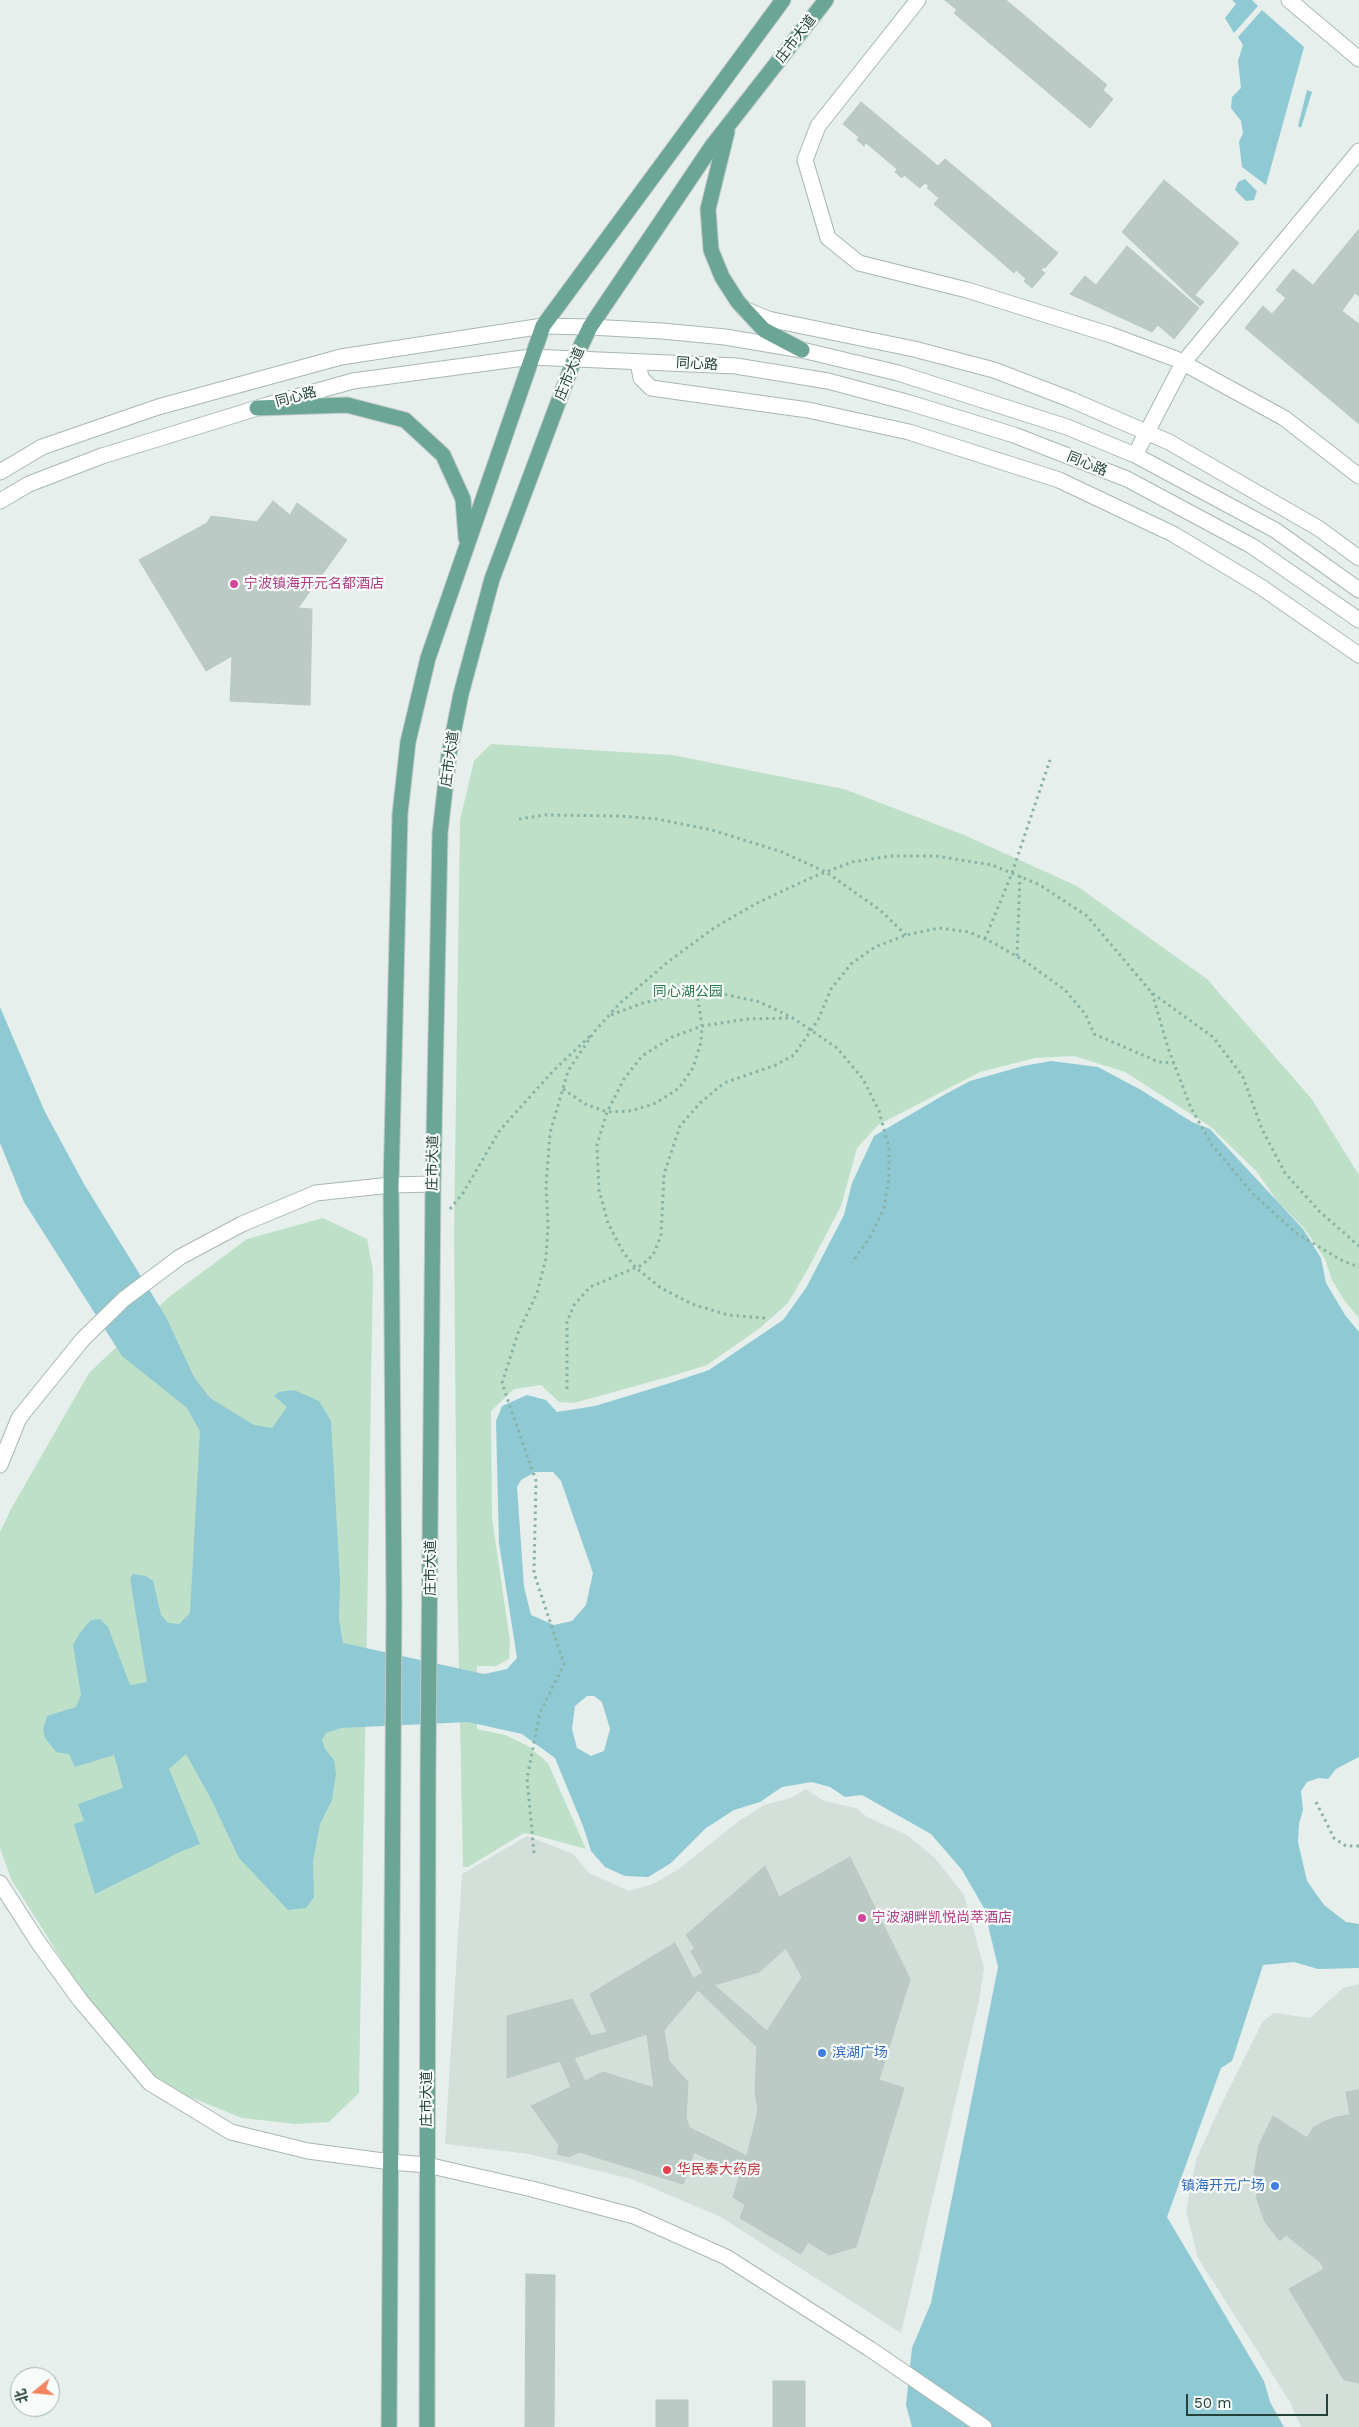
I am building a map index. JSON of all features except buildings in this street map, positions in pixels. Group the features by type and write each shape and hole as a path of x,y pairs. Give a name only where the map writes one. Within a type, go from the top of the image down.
{"main road":[{"path":"389,2427 394,1604 391,1185 400,814 408,742 428,658 543,326 783,0"},
{"name":"庄市大道","path":"427,2427 428,1771 431,1618 432,1184 440,833 449,754 461,694 492,579 574,360 590,326 660,222 729,125 826,0"},
{"path":"729,125 708,209 711,250 722,277 744,309 764,330 802,350"},
{"path":"257,408 347,405 405,420 443,455 463,499 466,545"}],"street":[{"path":"918,0 818,126 805,160 828,238 859,263 967,290 1110,335 1183,363 1284,418 1359,476"},
{"path":"1289,0 1359,60"},
{"path":"1135,455 1183,363 1359,151"},
{"path":"744,309 768,319 914,348 994,370 1147,432 1245,484 1318,528 1359,558"},
{"name":"同心路","path":"0,472 42,447 158,407 333,359 442,340 543,326 590,326 725,337 802,350 898,373 1067,427 1135,455 1275,530 1359,590"},
{"name":"同心路","path":"0,501 29,484 102,456 257,408 353,381 531,357 736,366 828,381 1014,435 1128,479 1252,546 1359,620"},
{"path":"638,362 641,378 651,388 808,410 909,432 1059,480 1173,534 1261,587 1359,655"},
{"path":"0,1465 19,1418 83,1339 124,1299 180,1257 242,1224 316,1193 391,1185 432,1184"},
{"path":"0,1883 38,1942 80,2000 150,2082 230,2132 308,2151 427,2165 532,2189 634,2216 726,2257 870,2349 984,2427"}],"path":[{"path":"985,938 1012,873 1050,760"},
{"path":"519,819 545,815 618,816 657,819 721,833 782,852 826,872 880,910 906,935"},
{"path":"432,1231 463,1193 500,1130 554,1070 609,1015 669,961 714,928 757,903 852,862 900,856 946,857 992,865 1040,885 1087,916 1152,993 1213,1037 1243,1077 1262,1129 1285,1173 1318,1211 1359,1246"},
{"path":"1018,957 1020,876"},
{"path":"567,1389 567,1322 574,1305 590,1287 636,1268 654,1254 661,1236 664,1174 680,1126 700,1103 724,1084 776,1065 794,1055 812,1030 831,989 851,964 875,947 906,935 939,928 969,932 985,938 1018,957 1065,990 1086,1015 1094,1034 1159,1062 1174,1063"},
{"path":"1152,993 1174,1063 1191,1108 1212,1145 1253,1194 1296,1232 1341,1260 1359,1267"},
{"path":"609,1015 643,1003 682,994 723,994 760,1002 793,1018 837,1048 863,1079 879,1111 889,1148 889,1178 884,1208 870,1237 852,1263"},
{"path":"563,1089 585,1104 607,1112 631,1111 656,1104 679,1088 692,1068 701,1042 702,1026 697,994"},
{"path":"765,1318 728,1315 692,1304 661,1288 636,1268 623,1252 608,1223 598,1190 597,1145 607,1112 624,1079 642,1056 672,1037 702,1026 747,1019 793,1018"},
{"path":"534,1853 527,1778 540,1713 564,1664 534,1574 536,1481 502,1383 518,1333 537,1293 546,1258 548,1225 546,1186 550,1133 568,1072 594,1032"},
{"path":"1316,1802 1334,1838 1346,1846 1359,1846"}],"shaded area":[{"path":"806,1789 824,1801 856,1808 867,1817 907,1835 935,1858 964,1895 984,1968 979,2001 901,2333 721,2217 632,2179 529,2154 445,2144 462,1874 527,1836 573,1854 589,1873 629,1891 653,1884 679,1869 736,1823 764,1805 791,1798"},
{"name":"镇海开元广场","path":"1359,1984 1359,2427 1301,2427 1290,2402 1198,2258 1186,2211 1196,2160 1263,2021 1274,2013 1310,2018 1343,1988"}],"green space":[{"name":"同心湖公园","path":"491,744 672,755 844,789 964,835 1077,886 1207,979 1311,1098 1359,1175 1359,1318 1344,1300 1332,1280 1325,1259 1304,1228 1277,1201 1257,1172 1211,1127 1125,1072 1074,1056 1035,1058 980,1072 878,1125 857,1148 841,1206 809,1267 788,1303 760,1328 707,1365 675,1375 574,1403 559,1402 541,1385 514,1389 491,1411 492,1518 510,1641 509,1659 496,1666 477,1666 477,1729 505,1735 528,1746 548,1763 586,1849 524,1833 468,1867 463,1867 457,1575 454,1234 460,820 474,761"},
{"path":"323,1218 367,1239 373,1271 359,2093 329,2122 295,2124 242,2118 155,2083 87,2000 11,1879 0,1848 0,1532 11,1509 89,1373 169,1297 247,1239"}],"water":[{"path":"1232,0 1252,0 1258,6 1234,33 1225,18 1236,4"},
{"path":"1262,10 1304,47 1266,185 1242,167 1239,142 1243,133 1241,121 1231,108 1232,97 1241,88 1238,61 1243,45 1238,37"},
{"path":"1307,90 1312,92 1301,128 1298,126"},
{"path":"1245,179 1257,191 1254,200 1246,201 1235,190 1238,182"},
{"path":"0,1007 45,1112 84,1184 166,1317 194,1377 210,1398 254,1425 272,1428 287,1407 274,1396 279,1392 294,1390 319,1401 331,1421 340,1581 339,1619 343,1643 484,1674 507,1669 517,1658 499,1543 496,1421 502,1406 527,1395 546,1400 557,1412 595,1406 667,1384 709,1370 783,1320 806,1288 844,1215 852,1183 874,1136 970,1081 1023,1066 1051,1061 1098,1067 1141,1090 1192,1122 1210,1129 1303,1229 1321,1258 1326,1283 1345,1315 1359,1332 1359,1757 1336,1769 1328,1779 1319,1778 1307,1782 1301,1791 1303,1810 1299,1824 1298,1842 1307,1881 1324,1905 1346,1922 1359,1924 1359,1968 1318,1969 1294,1962 1263,1965 1232,2061 1221,2068 1167,2217 1264,2381 1270,2402 1284,2427 912,2427 906,2405 912,2348 931,2303 998,1967 984,1908 962,1870 931,1834 862,1795 845,1797 830,1787 812,1782 782,1787 760,1802 734,1810 706,1828 671,1863 648,1877 625,1876 605,1867 591,1851 583,1826 555,1758 522,1734 468,1722 341,1728 326,1733 322,1740 325,1749 334,1760 336,1774 332,1800 320,1824 313,1862 314,1897 306,1908 288,1910 239,1858 211,1799 186,1754 169,1769 200,1844 95,1894 74,1824 84,1821 78,1804 123,1788 114,1755 75,1767 69,1754 56,1752 45,1738 43,1729 47,1716 76,1707 81,1695 73,1645 91,1620 100,1619 108,1627 130,1685 147,1682 130,1578 133,1574 146,1576 153,1581 161,1615 168,1623 179,1624 190,1613 200,1431 186,1407 122,1356 24,1202 0,1143","holes":["535,1472 553,1472 561,1481 593,1573 586,1605 572,1621 554,1625 531,1615 524,1587 517,1487 521,1480","587,1696 594,1696 602,1702 610,1729 604,1751 591,1756 577,1748 572,1729 575,1706"]}],"place":[{"name":"宁波镇海开元名都酒店","path":"234,584"},
{"name":"宁波湖畔凯悦尚萃酒店","path":"862,1918"},
{"name":"滨湖广场","path":"822,2053"},
{"name":"华民泰大药房","path":"667,2170"},
{"name":"镇海开元广场","path":"1275,2186"}]}
